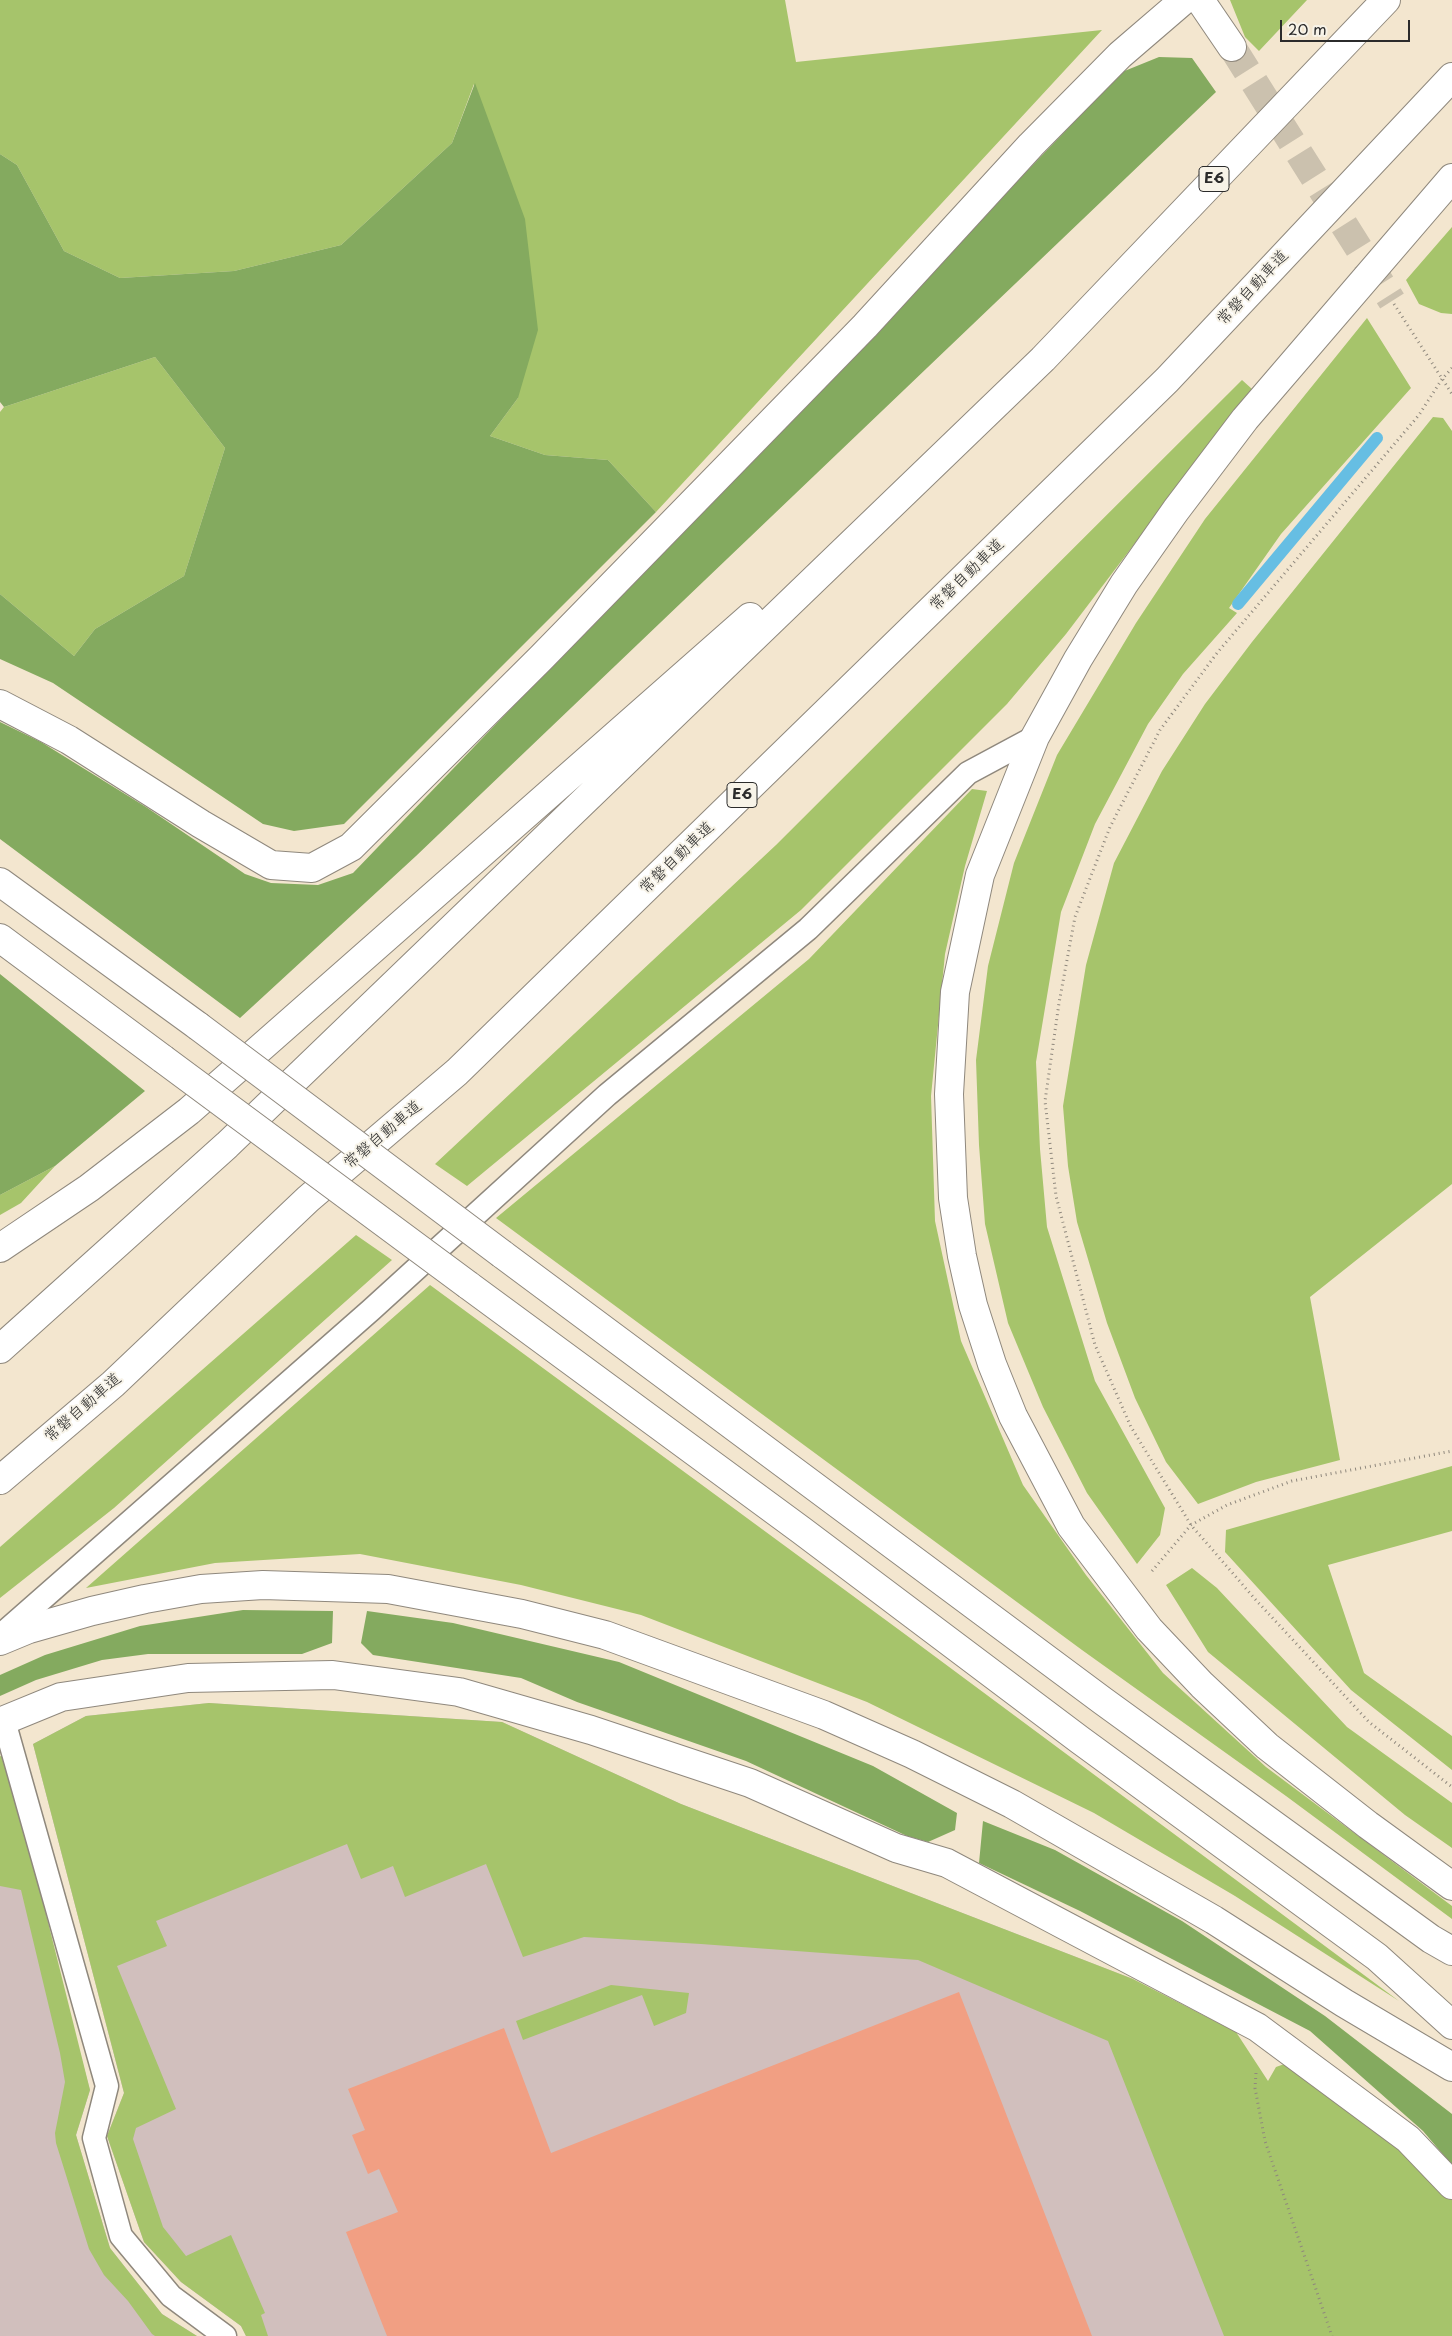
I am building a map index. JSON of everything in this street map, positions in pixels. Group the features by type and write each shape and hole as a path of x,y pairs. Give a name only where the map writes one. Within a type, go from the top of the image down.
{"main road":[{"path":"0,704 69,740 201,824 271,864 312,868 351,847 534,665 858,333 1031,145 1120,55 1184,0"},
{"path":"1200,0 1232,48"},
{"name":"E6","path":"0,1350 227,1145 1043,359 1386,0"},
{"name":"常磐自動車道","path":"0,1480 113,1384 308,1199 457,1072 1167,380 1452,77"},
{"path":"1452,178 1245,419 1176,510 1124,584 1078,659 1035,737 980,875 955,992 948,1094 953,1198 962,1256 973,1305 992,1364 1012,1416 1071,1526 1149,1629 1202,1685 1267,1746 1452,1886"},
{"path":"0,1248 89,1188 189,1111 1043,359"},
{"path":"0,882 198,1026 1103,1702 1431,1939 1452,1951"},
{"path":"0,938 801,1530 1080,1740 1377,1957 1452,2025"},
{"path":"0,1641 74,1616 145,1599 201,1589 263,1585 388,1589 522,1614 605,1635 824,1715 912,1754 1003,1800 1214,1920 1344,2003 1452,2067"},
{"path":"2,1722 61,1697 188,1678 333,1675 460,1692 591,1730 750,1783 896,1848 947,1863 1257,2028 1408,2139 1452,2185"}],"lane":[{"path":"0,1636 371,1310 607,1095 808,929 968,773 1035,737"},
{"path":"2,1722 107,2086 94,2138 121,2236 172,2296 225,2336"}],"path":[{"path":"1392,301 1452,394"},
{"path":"1452,368 1442,379 1419,415 1217,653 1160,730 1110,827 1075,917 1059,1003 1046,1101 1056,1196 1095,1345 1131,1427 1191,1525 1255,1599 1369,1722 1452,1787"},
{"path":"1152,1571 1191,1525 1227,1505 1292,1481 1452,1451"},
{"path":"1257,2028 1255,2088 1265,2141 1332,2336"}],"shaded area":[{"path":"209,1703 502,1722 681,1804 1133,1979 1318,2336 246,2336 241,2326 181,2282 144,2242 107,2136 124,2093 33,1744 86,1716"},
{"path":"0,1756 90,2090 76,2135 110,2248 162,2314 197,2336 0,2336"}],"green space":[{"path":"0,0 785,0 796,62 1102,30 656,512 608,460 545,455 490,436 518,398 474,84 452,143 341,245 234,271 120,278 64,251 17,165 0,154"},
{"path":"1230,0 1307,0 1259,51 1245,37"},
{"path":"1159,57 1192,58 1216,92 416,856 240,1018 0,839 0,722 41,742 146,807 245,874 271,883 318,885 353,873 1122,72"},
{"path":"475,83 525,219 538,330 518,398 490,436 545,455 608,460 656,512 344,824 294,831 263,824 53,683 0,659 0,594 74,656 95,629 184,576 225,448 155,357 4,407 0,402 0,154 17,165 64,251 120,278 234,271 341,245 452,143"},
{"path":"1452,227 1452,314 1441,313 1419,304 1406,280"},
{"path":"1367,318 1411,388 1281,534 1229,608 1237,613 1183,674 1148,724 1095,824 1061,912 1036,1062 1040,1149 1047,1227 1095,1381 1165,1508 1160,1535 1137,1564 1087,1493 1043,1407 1008,1323 985,1224 979,1145 976,1060 988,966 1014,863 1057,755 1136,623 1205,519"},
{"path":"155,357 225,448 184,576 95,629 74,656 0,594 0,412 4,407"},
{"path":"1242,380 1252,389 1066,634 1007,704 801,910 467,1186 435,1164 776,845"},
{"path":"1433,417 1443,418 1452,431 1452,1184 1310,1297 1340,1460 1256,1482 1198,1504 1166,1462 1135,1398 1107,1323 1077,1222 1068,1166 1063,1106 1086,965 1114,863 1162,771 1205,704 1252,642"},
{"path":"972,789 987,791 965,866 945,954 931,1096 935,1221 961,1341 1023,1485 1086,1575 1163,1673 1266,1767 1452,1906 1452,1919 1286,1796 1082,1650 496,1218 809,959"},
{"path":"0,974 145,1091 55,1166 0,1195"},
{"path":"55,1166 21,1203 0,1215 0,1195"},
{"path":"356,1235 392,1260 114,1508 0,1598 0,1547"},
{"path":"430,1285 1399,2001 1235,1896 1094,1813 867,1702 641,1615 521,1585 360,1554 215,1563 86,1588"},
{"path":"1452,1466 1452,1531 1328,1565 1364,1673 1452,1736 1452,1770 1351,1690 1225,1552 1226,1530"},
{"path":"1192,1568 1217,1588 1347,1727 1452,1803 1452,1848 1405,1815 1208,1652 1166,1585"},
{"path":"243,1610 333,1611 332,1643 302,1654 148,1654 102,1660 36,1680 0,1696 0,1675 45,1655 140,1626"},
{"path":"367,1611 453,1623 619,1662 873,1766 957,1813 955,1830 928,1842 907,1836 746,1761 577,1702 521,1678 373,1655 361,1643"},
{"path":"209,1703 502,1722 681,1804 1133,1979 1236,2032 1268,2081 1276,2067 1290,2062 1343,2097 1452,2200 1452,2336 1224,2336 1108,2041 918,1960 584,1937 523,1957 486,1864 405,1897 393,1866 361,1879 347,1844 156,1921 167,1946 117,1966 176,2109 136,2128 133,2139 163,2227 186,2256 231,2235 265,2313 261,2315 268,2336 246,2336 241,2326 181,2282 144,2242 107,2136 124,2093 33,1744 86,1716"},
{"path":"0,1756 7,1758 90,2090 76,2135 110,2248 162,2314 197,2336 155,2336 152,2334 128,2301 104,2275 89,2249 56,2143 55,2133 65,2082 60,2053 21,1890 0,1886"},
{"path":"983,1821 1055,1850 1182,1921 1325,2016 1452,2114 1452,2165 1423,2131 1310,2031 1080,1911 979,1863"},
{"path":"611,1985 689,1993 686,2013 654,2026 642,1995 523,2040 516,2021"}],"building":[{"path":"959,1992 1092,2336 387,2336 346,2232 398,2212 379,2169 368,2174 352,2135 365,2130 348,2089 504,2028 551,2153"}],"waterway":[{"path":"1238,604 1377,438"}],"tunnel":[{"path":"1232,47 1392,301"}]}
